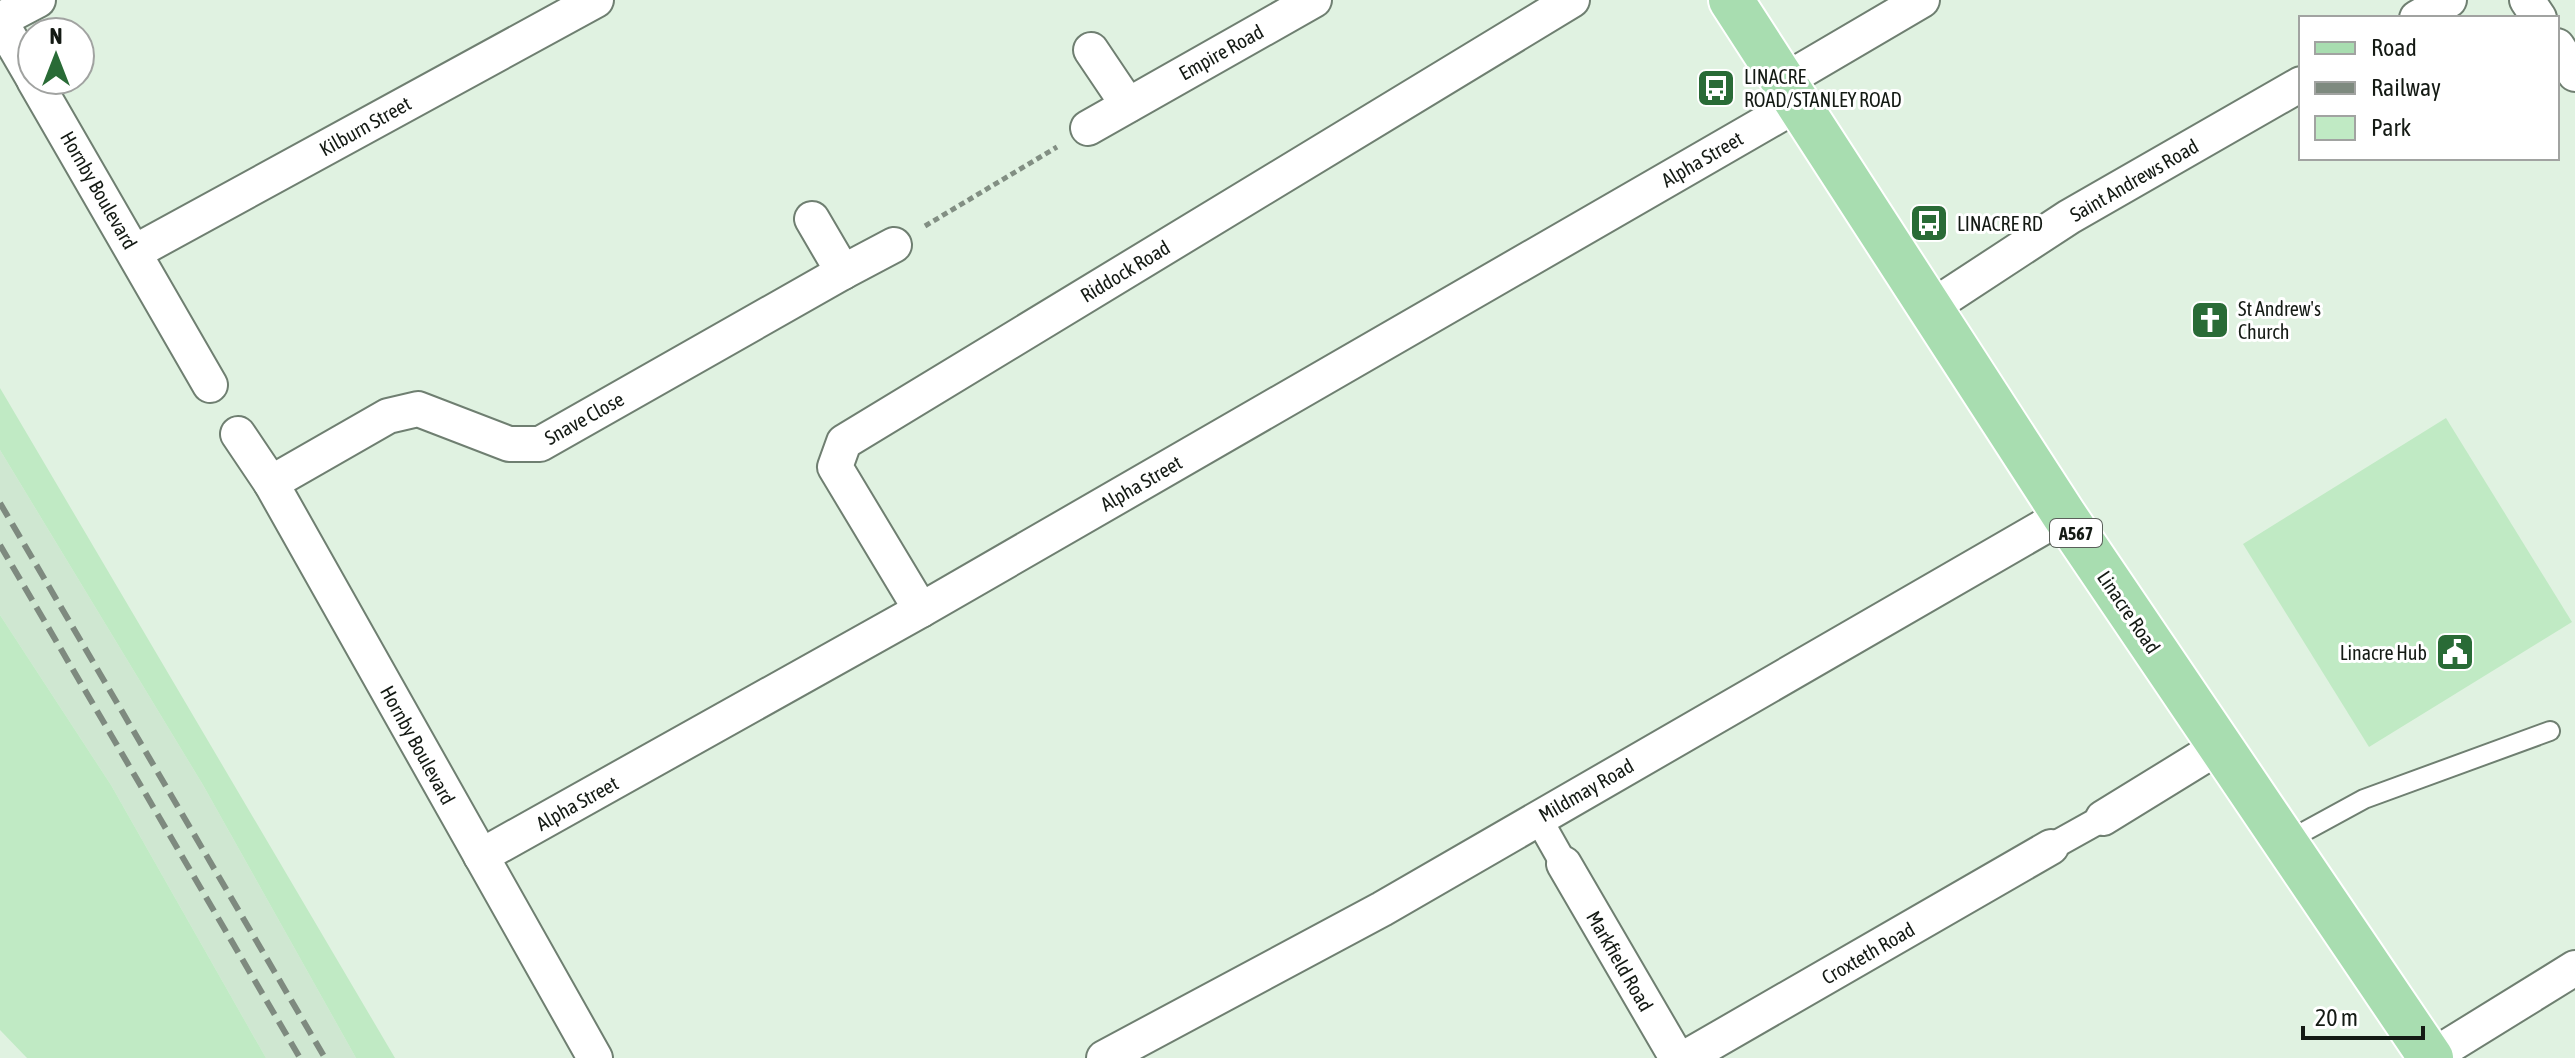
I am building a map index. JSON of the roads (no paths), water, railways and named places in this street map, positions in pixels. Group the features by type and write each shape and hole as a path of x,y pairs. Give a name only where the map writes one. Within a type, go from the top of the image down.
{"main road":[{"name":"Linacre Road","path":"1731,0 2064,515 2431,1058"}],"street":[{"path":"0,21 38,0"},
{"name":"Kilburn Street","path":"135,252 596,0"},
{"name":"Empire Road","path":"1088,128 1314,0"},
{"name":"Riddock Road","path":"921,610 835,467 844,442 1572,0"},
{"name":"Alpha Street","path":"481,856 921,610 1791,92 1922,0"},
{"path":"2421,16 2449,0"},
{"name":"Hornby Boulevard","path":"0,21 16,49"},
{"path":"2559,49 2575,74"},
{"path":"1091,50 1128,105"},
{"name":"Saint Andrews Road","path":"1930,308 2069,217 2299,85"},
{"name":"Hornby Boulevard","path":"44,96 210,385"},
{"path":"812,219 843,272"},
{"name":"Snave Close","path":"271,483 388,416 418,409 509,444 540,444 894,245"},
{"name":"Hornby Boulevard","path":"238,434 271,483 595,1058"},
{"name":"Mildmay Road","path":"1104,1058 1382,909 2064,515"},
{"path":"2051,847 2220,746"},
{"path":"1538,818 1564,864"},
{"name":"Croxteth Road","path":"1685,1058 2051,847"},
{"name":"Markfield Road","path":"1564,864 1677,1058"},
{"path":"2431,1058 2575,968"}],"lane":[{"path":"2285,842 2364,799 2550,731"}],"railway":[{"path":"0,503 325,1058"},
{"path":"0,545 300,1058"}],"place":[{"name":"LINACRE ROAD/STANLEY ROAD","path":"1716,88"},
{"name":"LINACRE RD","path":"1929,223"},
{"name":"St Andrew's Church","path":"2210,320"},
{"name":"Linacre Hub","path":"2455,652"}]}
